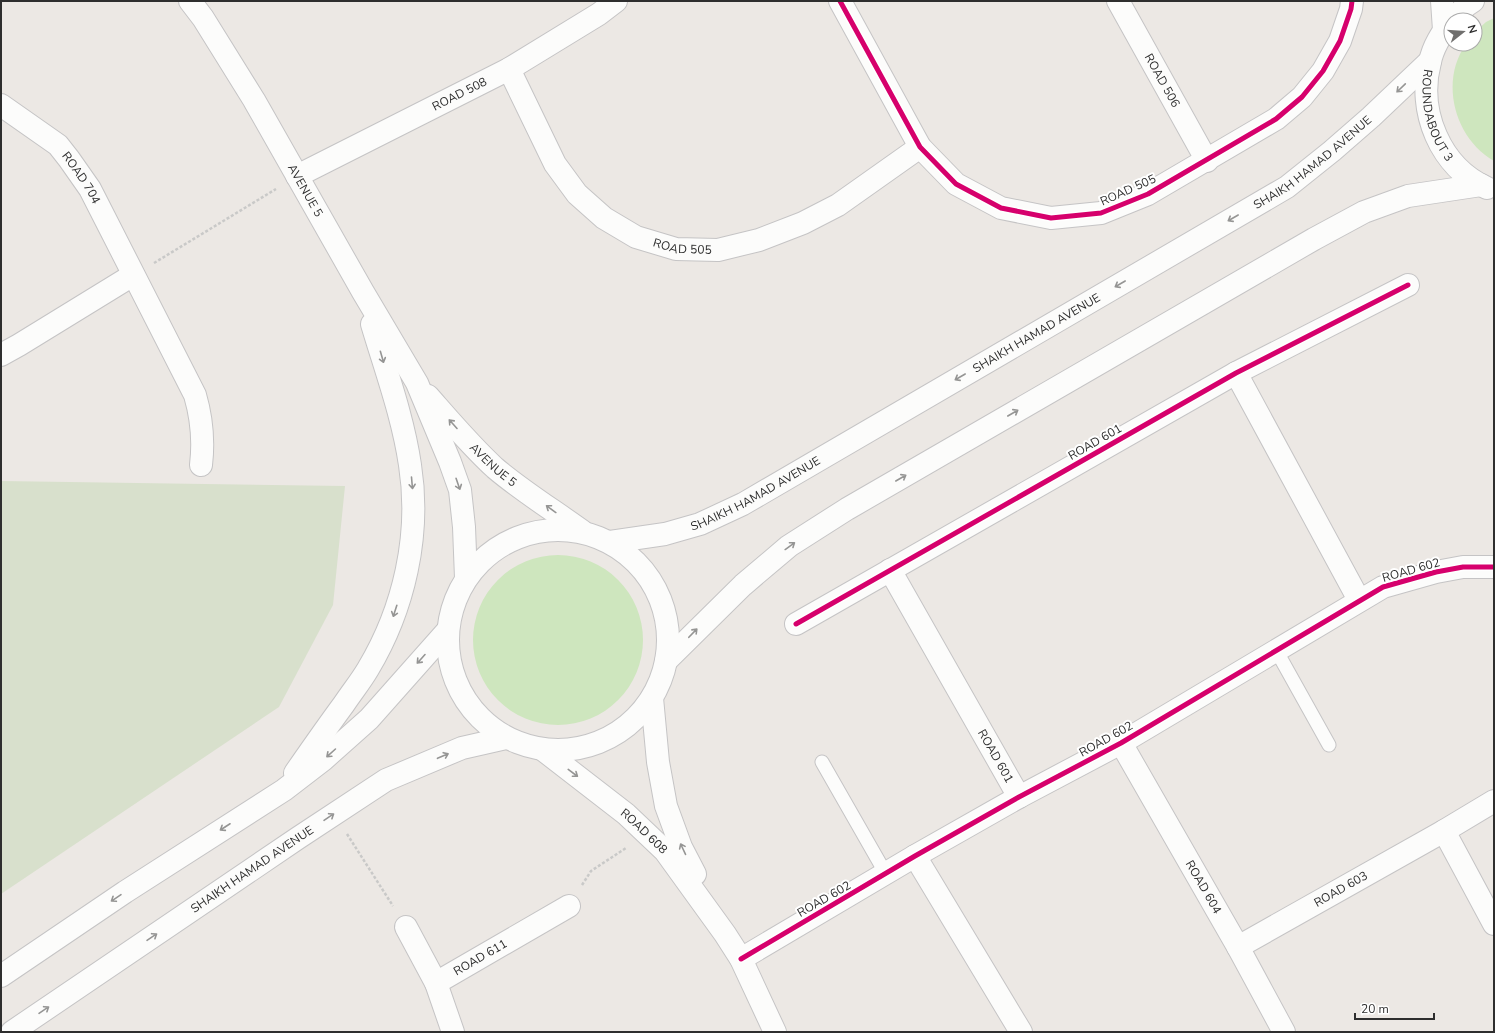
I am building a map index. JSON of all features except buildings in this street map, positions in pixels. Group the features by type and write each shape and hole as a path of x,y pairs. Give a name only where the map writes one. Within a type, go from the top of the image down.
{"street":[{"name":"AVENUE 5","path":"190,1 203,18 254,100 363,292 417,383 460,490 464,527 466,578"},
{"name":"ROAD 508","path":"297,176 509,69 599,14 616,1"},
{"name":"ROAD 505","path":"840,1 920,147 956,184 1001,208 1051,218 1102,213 1148,194 1276,119 1302,98 1323,71 1340,41 1351,9 1352,1"},
{"name":"ROAD 506","path":"1118,1 1206,160"},
{"path":"1442,1 1445,12"},
{"name":"ROUNDABOUT 3","path":"1460,12 1467,4 1473,1"},
{"name":"ROUNDABOUT 3","path":"1443,33 1435,45 1426,78 1426,99 1430,120 1438,140 1449,158 1464,173 1487,188"},
{"name":"SHAIKH HAMAD AVENUE","path":"610,542 665,534 700,524 743,504 1287,187 1332,152 1430,61"},
{"name":"ROAD 505","path":"509,69 555,164 577,194 604,218 636,237 676,249 718,250 759,240 803,222 838,204 920,147"},
{"name":"ROAD 704","path":"1,105 58,145 90,190 195,395 203,430 204,448 202,465"},
{"path":"666,661 743,585 789,546 847,509 1314,239 1364,212 1408,196 1487,188"},
{"path":"1,355 133,275"},
{"name":"ROAD 601","path":"796,624 1236,373 1408,285"},
{"path":"284,790 367,670 382,644 403,587 409,558 413,497 411,466 405,436 363,292"},
{"path":"1236,373 1359,600"},
{"name":"AVENUE 5","path":"417,383 474,448 495,468 583,532"},
{"path":"563,529 583,532 610,542 626,553 641,567 652,583 661,602 666,621 668,641 666,661 652,698 628,725 614,736 580,748 561,751 542,749 524,745 506,738 489,726 473,710 461,693 453,673 448,652 450,614 466,578 474,567 489,553 505,542 524,534 543,530 563,529"},
{"name":"ROAD 602","path":"741,959 915,856 1019,797 1121,743 1383,587 1436,572 1463,567 1493,565"},
{"name":"ROAD 601","path":"890,570 1019,797"},
{"path":"1,976 125,892 284,790 323,760 369,719 448,630"},
{"name":"ROAD 608","path":"652,698 658,762 666,806 681,847 725,934"},
{"name":"SHAIKH HAMAD AVENUE","path":"12,1032 386,780 462,748 506,738"},
{"name":"ROAD 604","path":"1121,743 1238,947 1284,1032"},
{"name":"ROAD 608","path":"542,749 626,814 665,851 725,934 741,959 775,1032"},
{"name":"ROAD 603","path":"1238,947 1444,831 1494,801"},
{"path":"1444,831 1494,924"},
{"path":"915,856 1022,1032"},
{"name":"ROAD 611","path":"436,983 570,906"},
{"path":"406,927 436,983 452,1032"}],"lane":[{"path":"1276,650 1329,745"},
{"path":"822,762 886,874"}],"path":[{"path":"133,275 297,176"},
{"path":"334,814 406,927"},
{"path":"570,906 591,871 648,834"}],"green space":[{"path":"1494,18 1494,161 1480,151 1469,139 1455,108 1453,92 1454,75 1458,59 1462,52 1483,52 1483,25"},
{"path":"1,481 345,486 333,605 279,707 1,894"},
{"path":"558,555 583,559 598,565 612,574 624,586 633,600 639,615 643,640 639,665 633,680 624,694 612,706 598,715 583,721 558,725 533,721 518,715 504,706 492,694 483,680 477,665 473,640 477,615 483,600 492,586 504,574 518,565 533,559"}],"cycle path":[{"path":"840,1 920,147 956,184 1001,208 1051,218 1101,213 1148,194 1276,119 1302,97 1323,71 1340,41 1351,9 1352,1"},
{"path":"796,624 1236,373 1408,285"},
{"path":"741,959 915,856 1019,797 1121,743 1383,587 1436,572 1463,567 1494,567"}]}
